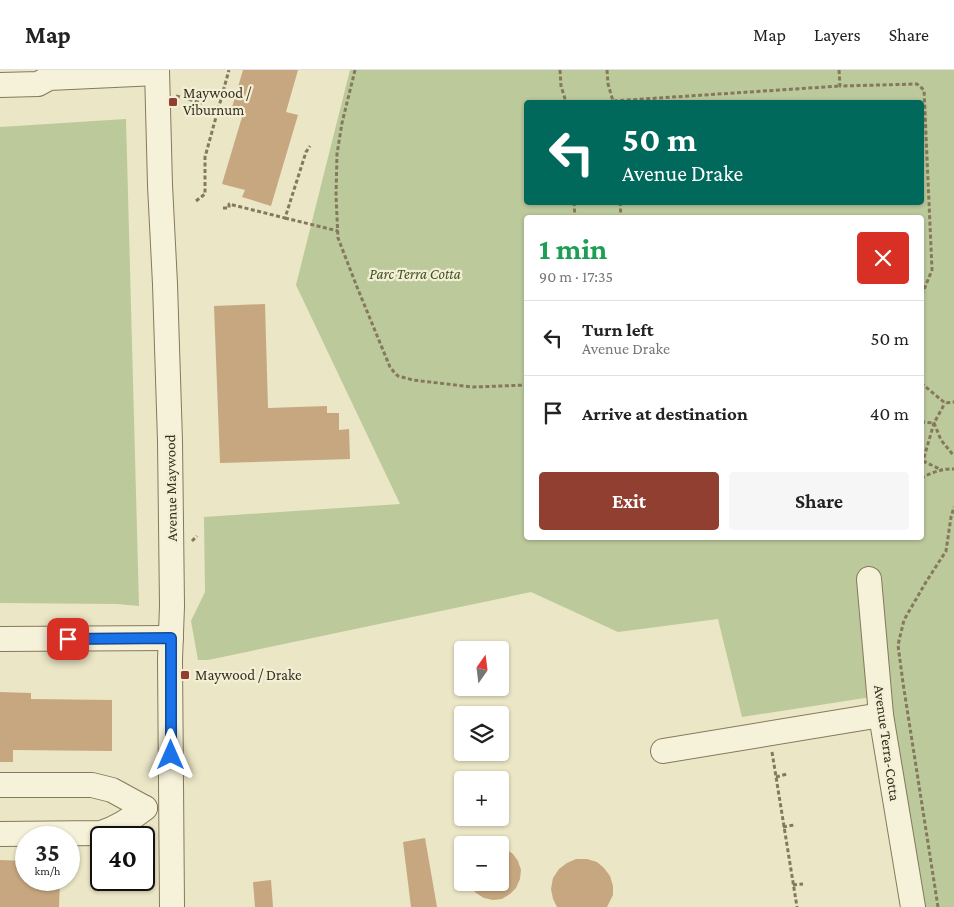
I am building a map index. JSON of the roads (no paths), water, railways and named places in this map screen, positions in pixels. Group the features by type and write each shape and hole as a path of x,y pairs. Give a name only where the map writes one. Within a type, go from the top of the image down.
{"street":[{"path":"0,85 38,84 50,78 157,72"},
{"name":"Avenue Maywood","path":"157,72 170,441 172,907"},
{"path":"172,560 194,539"},
{"name":"Avenue Terra-Cotta","path":"869,579 881,715 913,907"},
{"path":"0,639 171,638"},
{"path":"662,751 881,715"},
{"path":"0,785 92,785 112,790 145,808 171,808"},
{"path":"0,834 101,833 132,819 145,808"}],"place":[{"name":"Maywood / Viburnum","path":"173,102"},
{"name":"Maywood / Drake","path":"185,675"}],"park label":[{"name":"Parc Terra Cotta","path":"415,274"}]}
